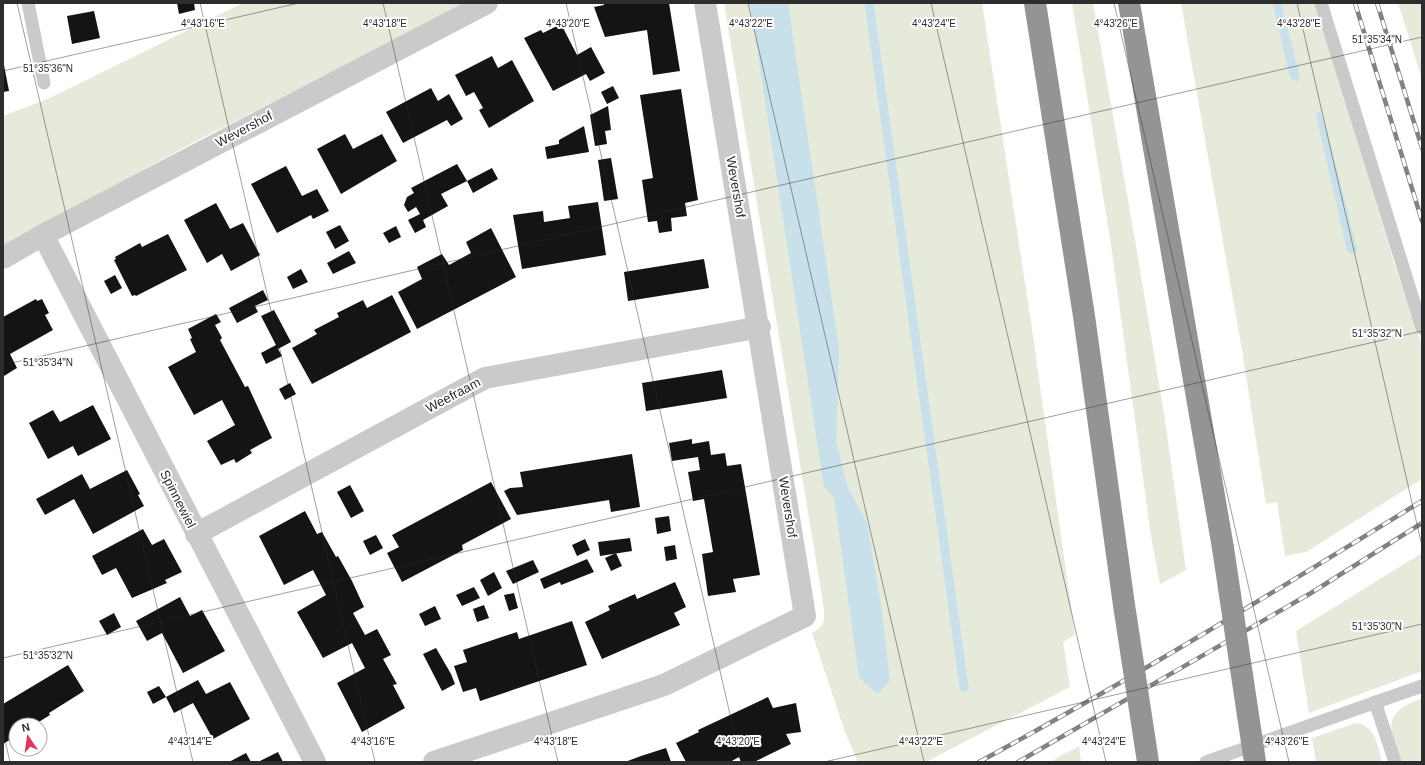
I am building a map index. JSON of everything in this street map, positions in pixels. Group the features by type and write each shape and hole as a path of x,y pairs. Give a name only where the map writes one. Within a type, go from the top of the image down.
{"highway":[{"path":"1035,3 1084,316 1124,605 1148,762"},
{"path":"1130,3 1223,548 1255,762"}],"street":[{"name":"Wevershof","path":"3,258 43,234 487,3"},
{"name":"Wevershof","path":"434,762 664,685 805,616 760,327 705,3"},
{"name":"Spinnewiel","path":"43,234 196,534 315,762"},
{"name":"Weefraam","path":"196,534 485,378 760,327"}],"lane":[{"path":"28,3 44,83"},
{"path":"1321,3 1422,328"},
{"path":"1206,762 1422,686"},
{"path":"1375,702 1395,762"}],"shaded area":[{"path":"243,3 470,3 194,142 3,247 3,116 52,97"},
{"path":"724,3 982,3 1031,322 1075,635 1063,642 1070,687 926,762 858,762 845,732 812,633 823,624 824,609"},
{"path":"1072,3 1093,3 1165,420 1186,570 1160,584 1151,536 1111,245"},
{"path":"1181,3 1315,3 1396,269 1422,346 1422,479 1306,552 1285,556 1277,502 1266,504 1242,350"},
{"path":"1398,3 1422,3 1422,79"},
{"path":"1422,553 1422,671 1309,713 1296,631"},
{"path":"1422,698 1422,762 1399,762 1392,730 1394,716 1409,704"},
{"path":"1356,723 1368,728 1372,732 1377,743 1382,762 1316,762 1312,738"},
{"path":"1079,746 1081,762 1050,762"}],"water":[{"path":"750,3 788,3 839,349 836,441 847,485 867,523 881,605 890,681 878,694 859,678 834,497 824,487"},
{"path":"1273,3 1281,3 1300,77 1297,81 1293,81 1289,74"},
{"path":"1320,112 1326,127 1357,249 1356,252 1351,254 1347,251 1316,115"}],"building":[{"path":"177,3 194,3 195,10 179,14"},
{"path":"603,3 669,3 680,71 653,75 647,30 605,37 594,7 604,5"},
{"path":"94,11 100,38 72,44 67,16"},
{"path":"561,24 577,55 591,47 605,73 590,81 586,74 553,91 524,38 541,30 543,33"},
{"path":"492,56 498,68 512,60 534,101 489,128 479,110 483,108 474,92 466,96 455,75"},
{"path":"3,60 9,91 3,92"},
{"path":"613,86 619,98 607,104 601,92"},
{"path":"431,88 438,101 449,94 463,119 451,126 447,120 403,143 386,112"},
{"path":"681,89 698,200 685,203 687,216 671,218 672,231 659,233 657,221 648,222 642,180 653,178 640,95"},
{"path":"608,106 611,130 605,131 607,144 595,146 590,115"},
{"path":"584,126 589,152 547,159 545,147 559,144 559,140"},
{"path":"345,134 353,149 382,134 397,161 341,194 317,149"},
{"path":"611,158 618,199 604,201 598,160"},
{"path":"457,164 467,181 441,194 448,206 423,220 426,227 415,233 408,220 420,214 416,207 408,212 404,205 407,197 414,193 411,188"},
{"path":"286,166 302,196 317,189 329,211 313,219 311,215 277,233 251,184"},
{"path":"492,168 498,179 473,193 467,181"},
{"path":"598,202 606,255 522,269 513,215 543,211 544,222 570,218 568,206"},
{"path":"216,203 230,229 243,223 260,255 231,271 222,254 207,263 184,220"},
{"path":"340,225 349,241 335,249 326,232"},
{"path":"396,226 401,237 389,243 383,233"},
{"path":"491,228 516,277 417,329 398,292 422,279 417,267 442,254 449,265 471,253 466,242"},
{"path":"168,234 187,270 136,296 132,296 114,260 116,259 115,257 140,243 142,247"},
{"path":"349,251 356,263 333,274 327,263"},
{"path":"704,259 709,288 628,301 624,272"},
{"path":"301,269 308,282 293,289 287,277"},
{"path":"115,275 122,288 111,294 104,281"},
{"path":"263,290 268,300 255,306 258,312 237,323 229,308"},
{"path":"392,295 411,332 312,384 292,348 317,334 314,330 339,317 337,313 363,300 367,308"},
{"path":"36,299 37,301 42,299 49,313 45,315 53,330 10,354 17,368 4,376 3,317"},
{"path":"274,310 291,342 278,349 282,356 266,364 261,353 276,345 261,316"},
{"path":"216,314 221,322 215,325 222,338 220,340 245,387 248,386 272,438 250,450 252,453 236,463 234,459 221,465 207,441 235,425 222,400 194,415 168,367 196,352 190,339 192,338 188,329"},
{"path":"722,370 727,398 646,411 642,383"},
{"path":"290,383 296,394 285,400 279,389"},
{"path":"93,405 111,439 78,456 73,446 48,459 29,423 53,410 60,422"},
{"path":"692,439 692,444 709,441 711,455 725,453 727,466 741,464 760,575 733,579 736,592 708,596 702,554 713,552 704,499 693,501 688,472 700,470 698,457 672,461 669,443"},
{"path":"632,454 640,507 611,512 609,500 517,515 504,491 510,488 523,487 520,472"},
{"path":"127,470 140,494 138,495 144,506 93,534 74,499 45,515 36,499 82,474 90,489"},
{"path":"491,482 511,519 462,545 463,550 402,582 387,553 399,547 392,535"},
{"path":"350,485 364,511 351,518 337,492"},
{"path":"305,511 317,534 322,532 352,581 364,607 353,613 365,635 377,629 391,655 383,659 397,684 393,685 405,708 362,732 337,683 365,668 352,643 323,658 297,612 326,595 313,570 284,585 259,536"},
{"path":"669,516 671,531 657,534 655,518"},
{"path":"143,529 152,545 164,539 182,572 165,580 167,583 132,598 116,568 102,575 92,556"},
{"path":"376,535 383,548 370,555 363,541"},
{"path":"630,538 632,551 600,556 598,542"},
{"path":"585,539 590,550 577,556 572,545"},
{"path":"675,545 677,559 666,561 664,547"},
{"path":"616,553 622,566 611,571 605,558"},
{"path":"587,559 594,572 561,585 560,582 544,589 540,579"},
{"path":"533,560 539,572 513,584 506,571"},
{"path":"494,572 502,588 488,596 480,580"},
{"path":"675,582 686,607 674,613 680,625 602,659 585,622 610,610 608,606 635,594 637,599"},
{"path":"474,587 480,598 462,606 456,595"},
{"path":"514,593 518,608 509,611 504,595"},
{"path":"180,597 190,616 202,610 225,651 183,673 162,633 147,641 136,621"},
{"path":"484,605 489,618 477,622 473,609"},
{"path":"435,606 441,619 425,626 419,614"},
{"path":"114,613 121,627 107,635 99,621"},
{"path":"572,621 587,665 480,701 476,688 463,692 454,666 467,662 463,650 517,632 519,639"},
{"path":"436,648 455,684 442,691 423,654"},
{"path":"68,665 84,691 49,713 50,715 47,717 8,717 8,741 3,744 3,704"},
{"path":"198,680 206,694 230,682 250,719 213,739 193,703 174,713 166,697"},
{"path":"159,686 166,697 153,704 147,692"},
{"path":"768,697 773,708 796,703 801,732 786,734 791,744 754,762 741,762 739,757 730,762 686,762 676,743 699,732 698,730"},
{"path":"666,748 671,762 625,762 641,756"},
{"path":"278,752 283,762 258,762"},
{"path":"246,753 251,762 229,762"}],"waterway":[{"path":"869,3 964,687"}],"railway":[{"path":"1355,3 1422,221"},
{"path":"1377,3 1422,148"},
{"path":"979,762 1147,667 1422,501"},
{"path":"1018,762 1311,593 1422,523"}]}
